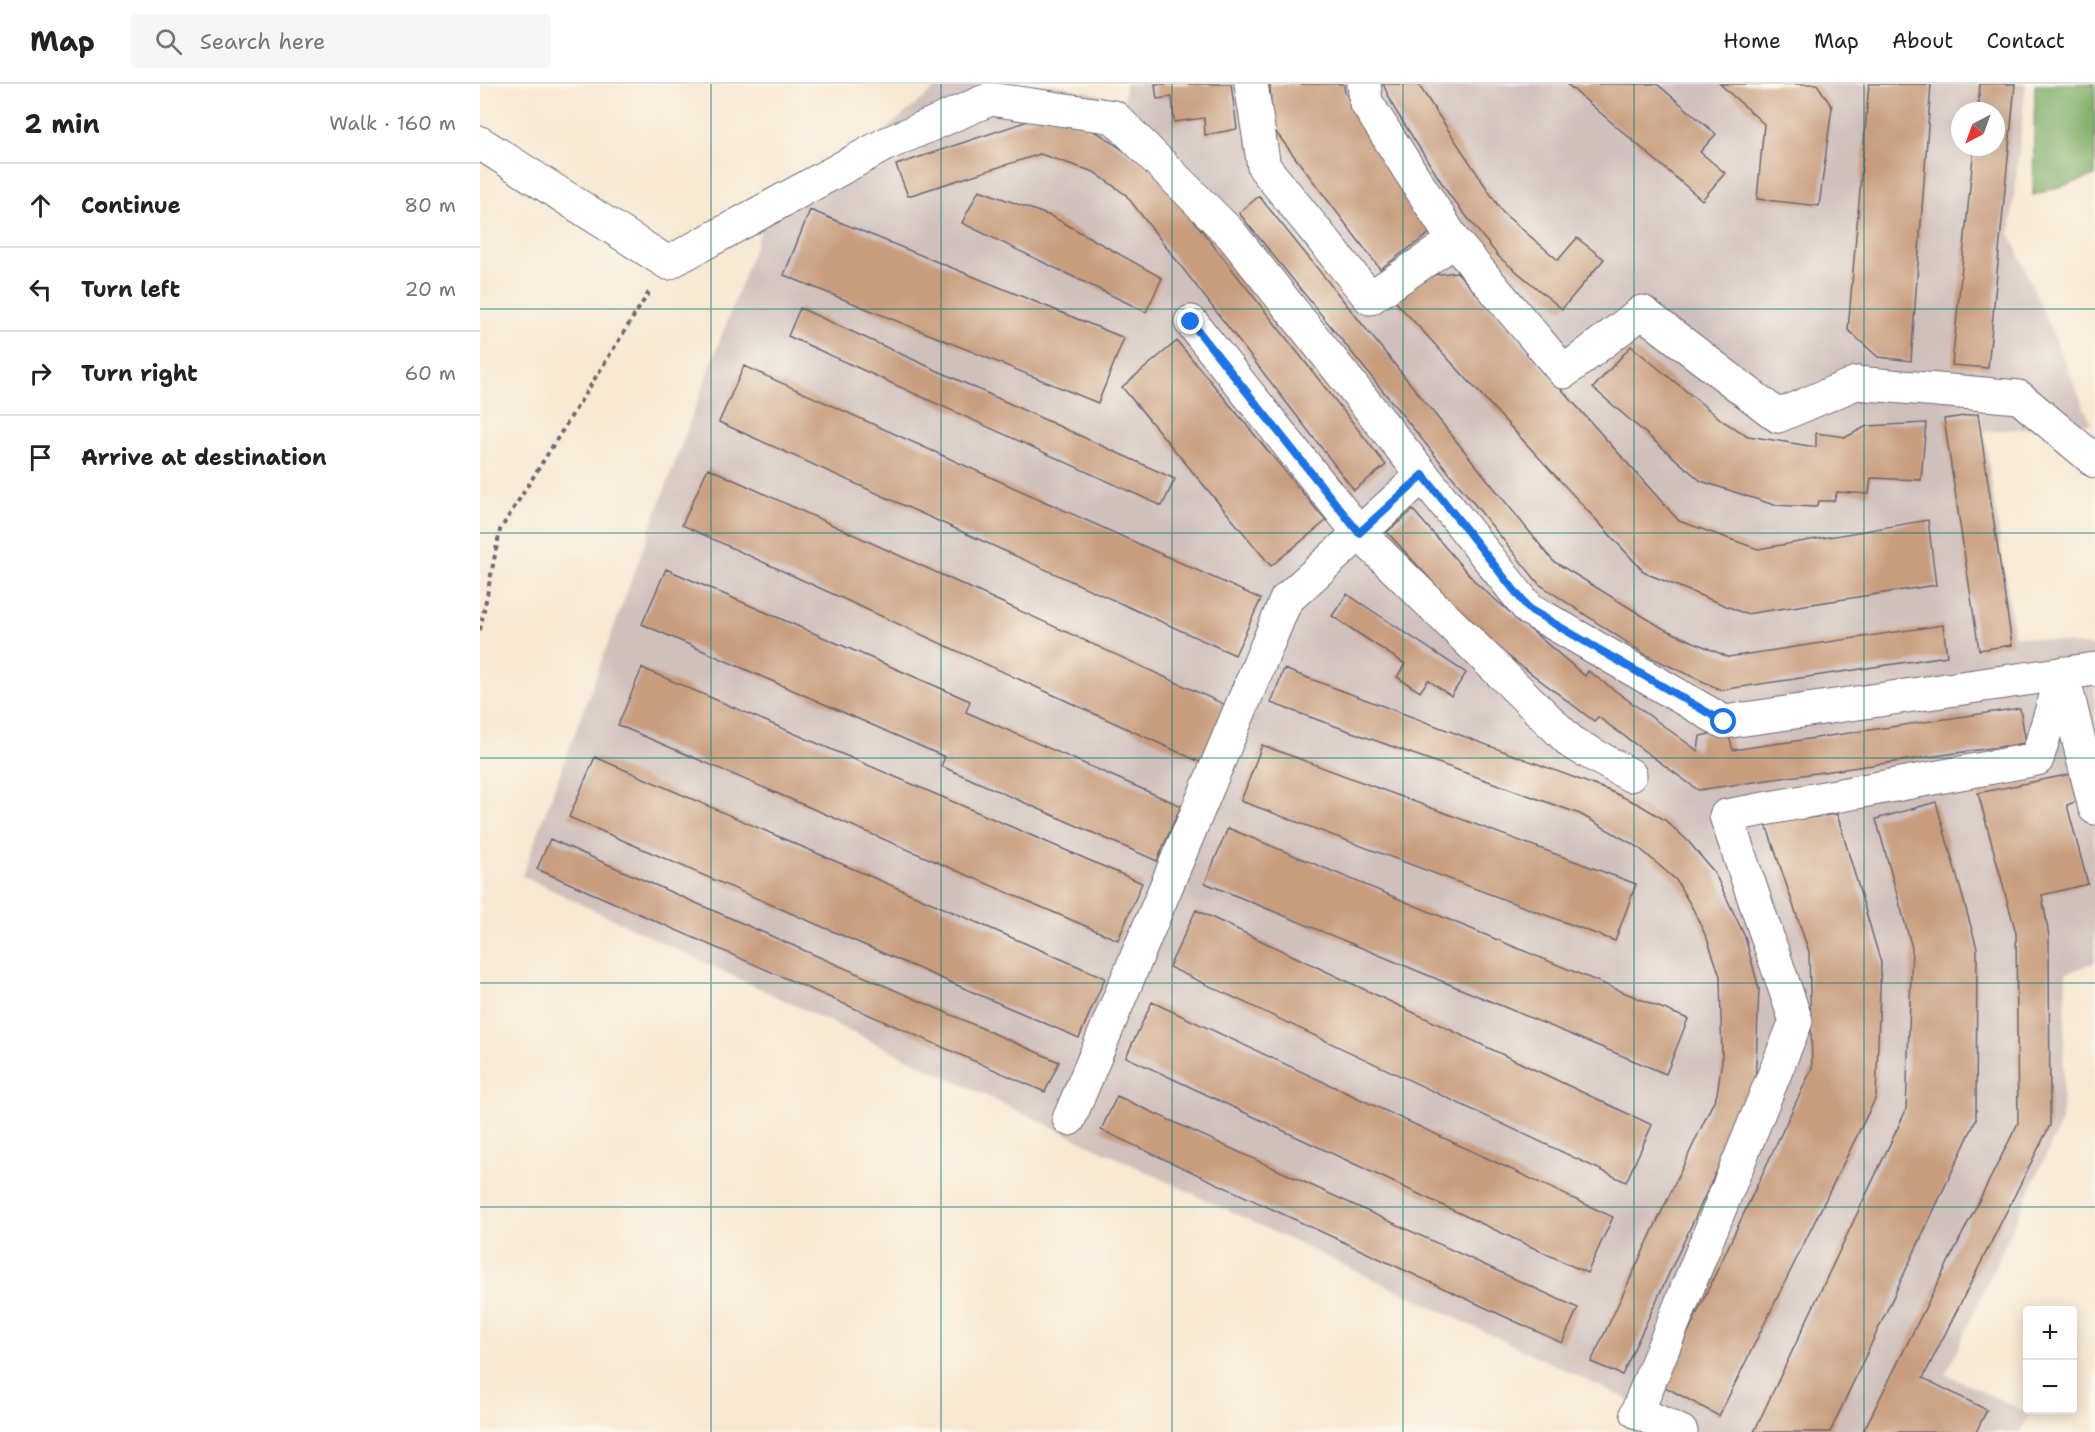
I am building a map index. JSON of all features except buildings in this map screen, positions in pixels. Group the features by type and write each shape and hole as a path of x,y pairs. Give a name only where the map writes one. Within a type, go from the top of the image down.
{"lane":[{"path":"1251,84 1264,167 1370,298 1454,241"},
{"path":"1364,84 1366,102 1454,241 1564,372 1642,312 1778,416 1856,383 2019,397 2095,461"},
{"path":"480,143 668,263 884,145 990,99 1114,117 1232,235 1529,609 1724,722 2095,669"},
{"path":"1191,322 1359,533 1572,743 1630,776"},
{"path":"1070,1119 1286,600 1423,475"},
{"path":"2063,674 2095,808"},
{"path":"1681,1432 1637,1412 1796,1021 1726,816 2037,759 2063,674"}],"path":[{"path":"480,630 500,530 668,263"}],"shaded area":[{"path":"941,84 1053,84 1124,101 1125,84 2026,84 2010,234 2091,423 1984,432 2014,635 2095,647 2095,962 2066,973 2062,1120 1946,1374 2023,1411 2023,1414 2030,1414 2021,1432 1696,1432 522,876 773,197 854,155"}],"green space":[{"path":"2035,84 2095,84 2095,176 2033,195"}],"route":[{"path":"1191,322 1359,533 1423,475 1529,609 1724,722"}]}
